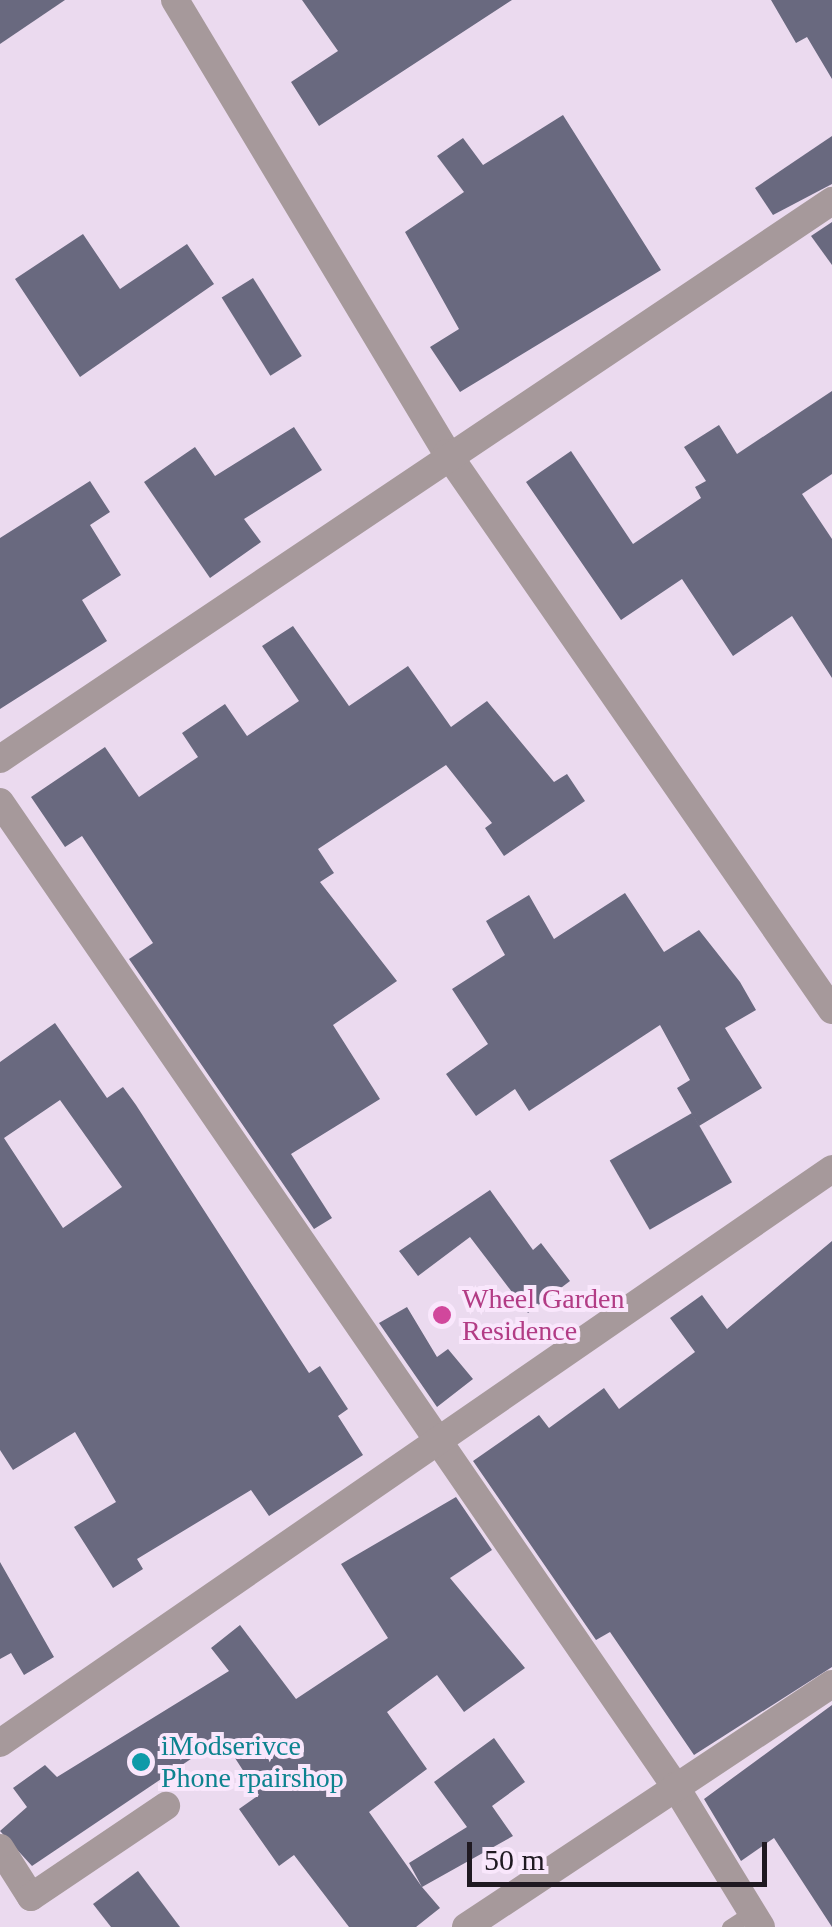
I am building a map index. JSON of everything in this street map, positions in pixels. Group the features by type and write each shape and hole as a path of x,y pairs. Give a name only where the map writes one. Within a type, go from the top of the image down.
{"street":[{"path":"175,0 447,453 832,1010"},
{"path":"0,759 447,453 832,201"},
{"path":"0,802 434,1447 675,1786 747,1922"},
{"path":"0,1743 832,1169"},
{"path":"466,1927 832,1684"},
{"path":"0,1848 31,1897 166,1806"}],"building":[{"path":"0,0 65,0 0,44"},
{"path":"302,0 512,0 319,126 291,82 338,51"},
{"path":"771,0 832,0 832,79 807,37 796,43"},
{"path":"563,115 661,270 460,392 430,347 459,329 405,232 464,192 437,156 463,138 483,165"},
{"path":"832,136 832,184 773,215 755,188"},
{"path":"832,222 832,265 811,236"},
{"path":"83,234 120,289 187,244 214,284 80,377 15,279"},
{"path":"253,278 302,356 270,376 222,298"},
{"path":"832,391 832,474 802,494 832,539 832,678 792,616 733,656 682,579 621,620 526,482 571,451 633,544 701,498 695,487 706,481 684,447 719,425 737,454"},
{"path":"294,427 322,470 244,519 261,542 210,578 144,482 195,447 215,476"},
{"path":"90,481 110,512 90,525 121,575 82,600 107,641 0,709 0,538"},
{"path":"293,626 349,706 408,666 451,727 487,701 554,782 567,774 585,801 504,856 485,828 492,823 446,765 318,849 334,873 320,882 397,981 333,1025 380,1099 291,1154 332,1218 314,1229 129,959 153,943 82,836 65,847 31,797 105,747 139,797 198,757 182,733 225,704 247,736 299,701 262,646"},
{"path":"625,893 664,952 699,930 740,982 756,1010 725,1028 762,1088 699,1126 677,1088 690,1080 660,1025 529,1111 515,1089 476,1116 446,1074 488,1044 452,989 505,955 486,921 529,895 554,939"},
{"path":"55,1023 107,1098 123,1087 309,1373 320,1366 348,1409 338,1416 363,1455 269,1516 251,1490 137,1559 143,1569 113,1588 74,1527 116,1502 75,1432 13,1470 0,1450 0,1062","holes":["60,1100 122,1187 63,1228 4,1138"]},
{"path":"692,1113 732,1182 650,1230 610,1160"},
{"path":"490,1190 533,1250 541,1243 570,1281 528,1313 470,1237 418,1276 399,1251"},
{"path":"832,1241 832,1667 694,1755 610,1632 596,1640 473,1461 539,1415 549,1428 604,1388 619,1409 695,1352 670,1318 702,1295 727,1329"},
{"path":"407,1307 437,1357 448,1349 473,1379 437,1407 379,1323"},
{"path":"456,1497 492,1550 450,1578 525,1668 464,1712 437,1675 387,1712 427,1769 369,1812 440,1908 416,1927 349,1927 294,1855 279,1866 239,1809 259,1795 222,1738 32,1866 0,1831 27,1807 13,1788 45,1765 57,1777 229,1671 211,1648 240,1625 296,1699 388,1638 341,1564"},
{"path":"0,1562 54,1657 24,1675 11,1653 0,1659"},
{"path":"832,1705 832,1927 774,1838 741,1861 704,1799"},
{"path":"494,1738 525,1782 492,1806 513,1836 422,1887 409,1863 467,1827 434,1782"},
{"path":"138,1871 180,1927 111,1927 93,1904"}],"place":[{"name":"Wheel Garden Residence","path":"442,1315"},
{"name":"iModserivce Phone rpairshop","path":"141,1762"}]}
